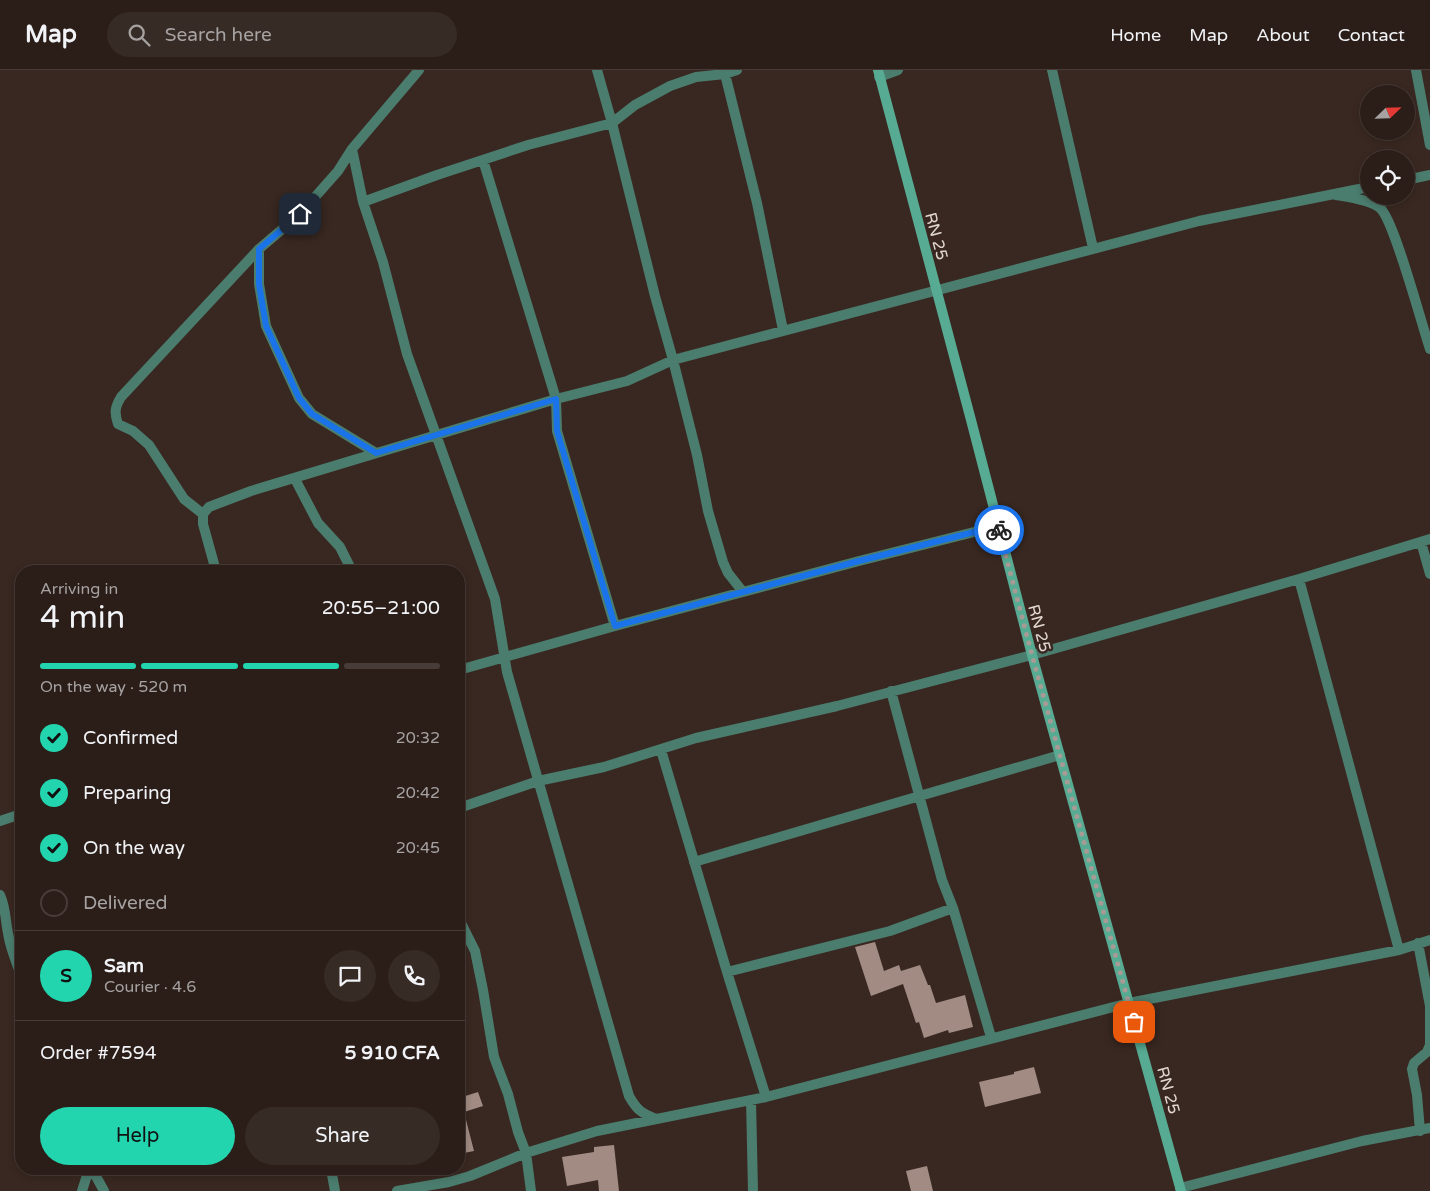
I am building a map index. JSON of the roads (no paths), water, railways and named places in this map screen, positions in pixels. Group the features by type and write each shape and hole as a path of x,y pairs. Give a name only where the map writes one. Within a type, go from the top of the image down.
{"main road":[{"name":"RN 25","path":"878,73 1032,655 1180,1190"}],"street":[{"path":"203,514 184,499 149,445 133,432 118,424 114,414 116,406 121,397 259,249 300,214 338,171 352,149 420,70"},
{"path":"597,70 697,455 708,511 723,562 728,573 744,592"},
{"path":"363,202 528,145 612,123 635,106 670,86 696,77 725,74 737,70"},
{"path":"878,73 898,70"},
{"path":"1052,70 1093,248"},
{"path":"1416,70 1430,145"},
{"path":"725,74 757,203 783,330"},
{"path":"352,149 363,202 383,262 407,354 495,599 507,672 629,1096 635,1108 656,1119"},
{"path":"483,160 556,399 557,431 615,626"},
{"path":"1415,178 1430,175"},
{"path":"214,565 203,524 203,514 209,507 251,491 556,399 627,381 673,360 783,330 1199,221 1360,189"},
{"path":"1333,194 1377,206 1383,210 1392,230 1430,349"},
{"path":"259,249 259,284 266,326 299,398 312,414 376,453"},
{"path":"295,479 318,523 340,547 349,565"},
{"path":"465,668 615,626 998,526"},
{"path":"465,806 538,781 604,767 696,738 837,706 1032,655 1299,579 1426,540 1430,574"},
{"path":"1299,579 1399,950"},
{"path":"891,691 942,880 953,908 992,1037"},
{"path":"661,750 766,1097"},
{"path":"694,862 1060,755"},
{"path":"0,821 15,816"},
{"path":"0,894 5,908 8,932 15,959"},
{"path":"727,972 890,931 953,908"},
{"path":"465,931 475,951 494,1057 508,1094 518,1132 526,1153 530,1191"},
{"path":"397,1191 456,1180 526,1153 597,1132 766,1097 1129,1003 1399,950 1430,940"},
{"path":"1180,1190 1362,1141 1425,1130 1412,1069 1414,1063 1427,1052 1430,1046 1430,1006 1418,943"},
{"path":"751,1100 752,1191"},
{"path":"82,1191 89,1175"},
{"path":"95,1175 104,1191"},
{"path":"332,1175 335,1191"}]}
